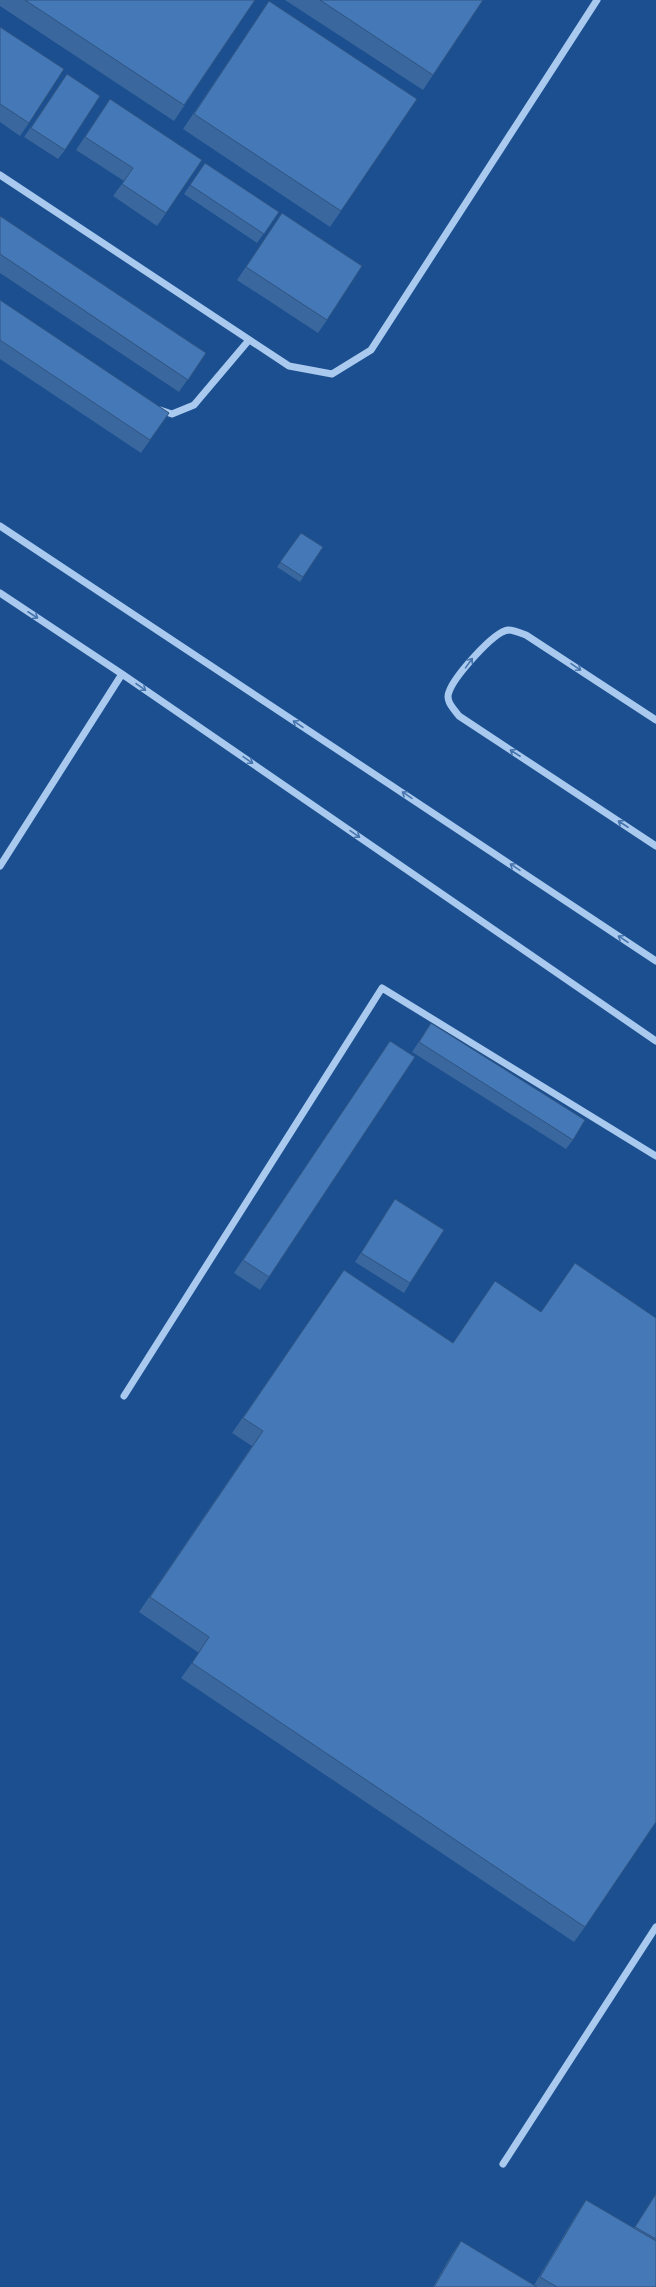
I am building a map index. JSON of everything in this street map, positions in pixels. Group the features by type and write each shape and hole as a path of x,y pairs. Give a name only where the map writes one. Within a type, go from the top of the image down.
{"street":[{"path":"0,175 289,366 332,374 371,350 597,0"},
{"path":"153,408 172,414 194,405 249,340"},
{"path":"0,526 656,961"},
{"path":"0,593 122,674 656,1041"},
{"path":"656,720 526,635 509,630 497,634 475,654 448,692 449,703 459,716 656,846"},
{"path":"0,866 122,674"},
{"path":"124,1396 382,988 656,1156"},
{"path":"503,2164 656,1927"}],"building":[{"path":"25,0 255,0 184,105"},
{"path":"320,0 483,0 433,75"},
{"path":"269,1 417,99 341,211 194,114"},
{"path":"0,27 64,69 29,123 0,104"},
{"path":"67,74 100,96 65,150 31,128"},
{"path":"110,99 202,160 166,213 122,184 133,168 85,137"},
{"path":"205,163 279,212 264,234 190,185"},
{"path":"282,213 362,266 327,320 246,267"},
{"path":"0,216 206,353 188,380 0,254"},
{"path":"0,300 169,413 150,440 0,340"},
{"path":"301,533 323,547 303,577 280,562"},
{"path":"431,1023 585,1120 573,1140 419,1042"},
{"path":"390,1041 415,1057 269,1277 243,1260"},
{"path":"395,1199 444,1230 410,1283 361,1253"},
{"path":"575,1263 656,1318 656,1822 585,1927 192,1663 209,1637 150,1597 263,1431 243,1418 344,1270 453,1343 495,1281 541,1312"},
{"path":"656,2194 656,2239 635,2227"},
{"path":"586,2200 656,2241 656,2287 557,2287 540,2277"},
{"path":"461,2241 537,2287 434,2287"}]}
